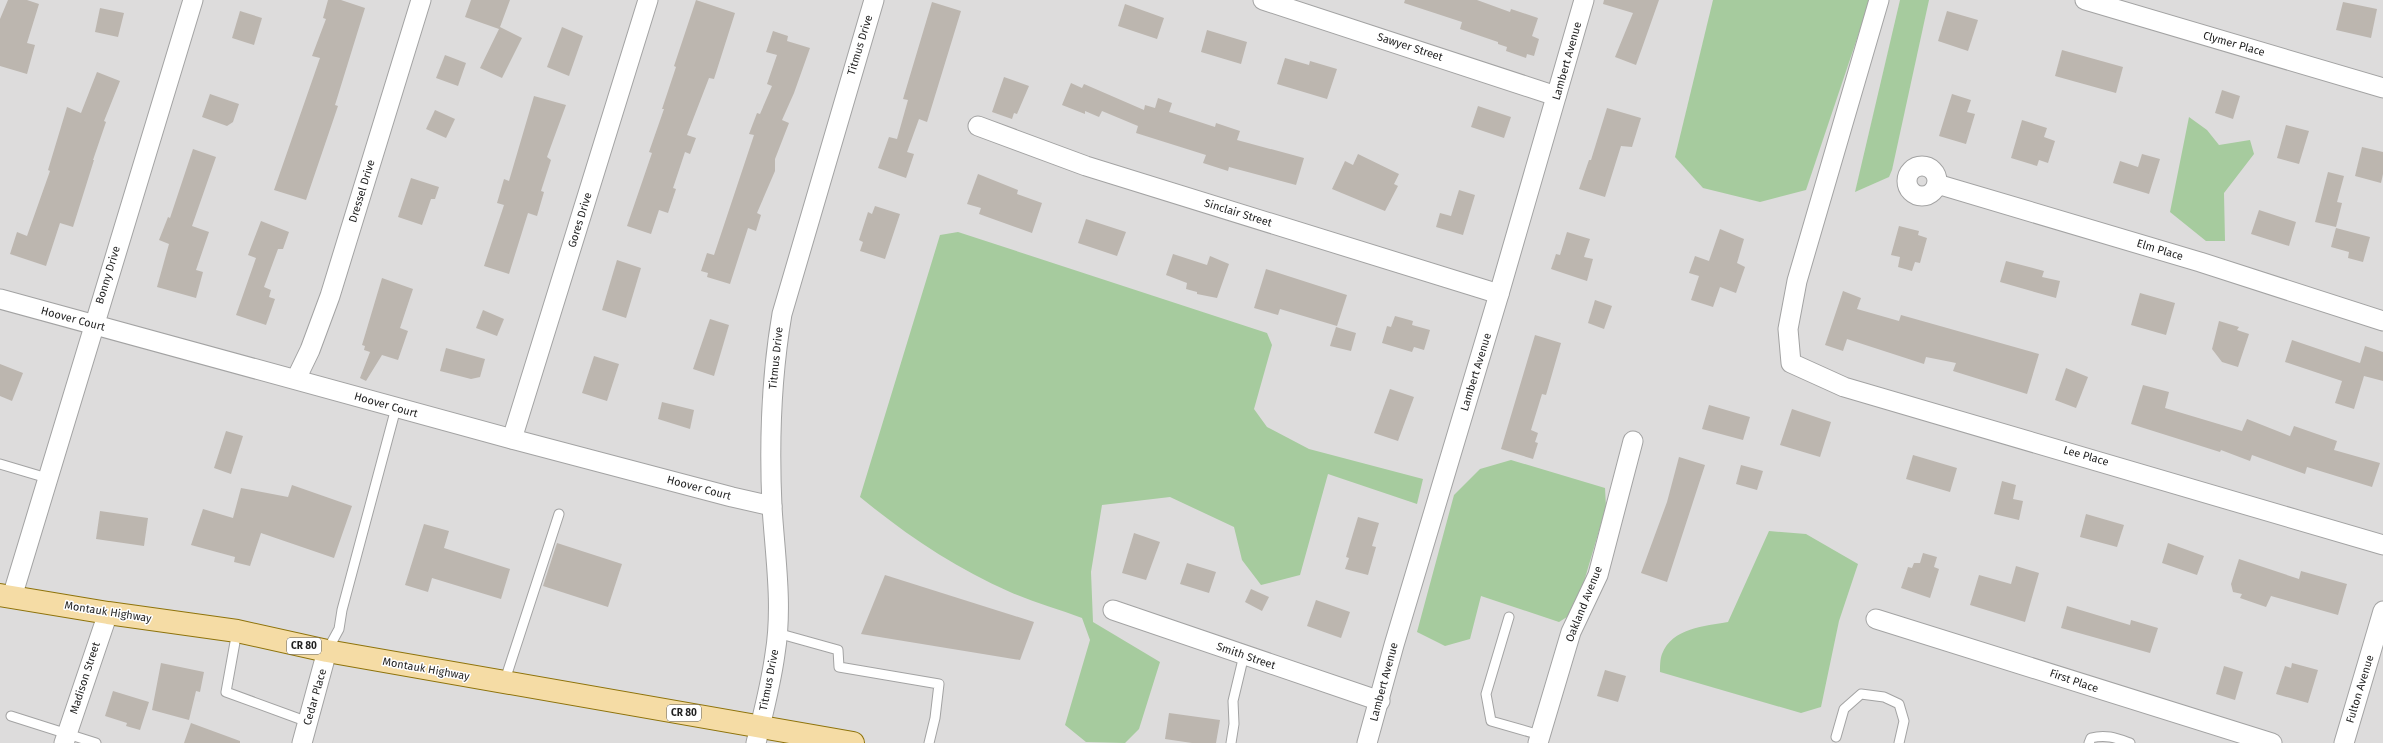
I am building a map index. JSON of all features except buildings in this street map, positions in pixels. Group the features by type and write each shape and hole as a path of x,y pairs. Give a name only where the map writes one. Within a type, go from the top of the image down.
{"main road":[{"name":"Montauk Highway","path":"6,596 108,613 237,631 327,652 504,683 758,735 853,743"}],"street":[{"name":"Bonny Drive","path":"6,596 47,478 192,0"},
{"name":"Dressel Drive","path":"296,379 310,350 330,296 422,0"},
{"name":"Gores Drive","path":"512,439 648,0"},
{"name":"Titmus Drive","path":"758,735 775,654 777,633 777,563 772,506 771,415 774,363 782,314 874,0"},
{"name":"Sawyer Street","path":"1263,0 1556,96"},
{"name":"Lambert Avenue","path":"1367,743 1380,701 1396,637 1499,294 1584,0"},
{"name":"Lee Place","path":"1879,0 1797,281 1788,329 1791,363 1844,387 2383,545"},
{"name":"Clymer Place","path":"2085,0 2383,88"},
{"name":"Sinclair Street","path":"978,126 1086,166 1499,294"},
{"name":"Elm Place","path":"1937,184 2200,262 2383,321"},
{"name":"Hoover Court","path":"0,299 296,379 396,408 732,497 772,506"},
{"name":"Oakland Avenue","path":"1539,739 1571,632 1598,575 1633,441"},
{"name":"Smith Street","path":"1112,610 1380,701"},
{"name":"Fulton Avenue","path":"2344,743 2383,611"},
{"name":"Madison Street","path":"65,738 108,613"},
{"name":"First Place","path":"1876,619 2272,743"},
{"name":"Cedar Place","path":"302,743 327,652"}],"lane":[{"path":"327,652 339,629 342,610 396,408"},
{"path":"0,464 47,478"},
{"path":"504,683 559,514"},
{"path":"1509,617 1486,694 1491,721 1539,739"},
{"path":"237,631 226,692 308,722"},
{"path":"777,633 838,650 839,667 939,684 935,718 929,743"},
{"path":"1231,743 1234,724 1233,701 1244,655"},
{"path":"1836,737 1844,709 1861,694 1884,697 1899,704 1904,721 1899,743"},
{"path":"11,716 65,738 96,743"},
{"path":"2089,743 2091,738 2099,736 2110,736 2130,743"}],"shaded area":[{"path":"0,0 2383,0 2383,743 0,743"}],"green space":[{"path":"1713,0 1870,0 1806,190 1760,202 1703,188 1675,157"},
{"path":"1900,0 1929,0 1892,170 1889,177 1855,192"},
{"path":"2189,117 2207,130 2219,145 2250,140 2254,154 2224,193 2225,241 2206,241 2170,212"},
{"path":"958,232 1267,333 1272,345 1254,409 1267,427 1309,449 1423,479 1417,504 1328,474 1300,575 1261,585 1242,560 1234,527 1170,497 1102,505 1091,572 1093,622 1160,662 1139,729 1125,743 1086,742 1065,725 1090,640 1082,618 1019,596 990,583 931,549 860,497 940,235"},
{"path":"1511,460 1605,488 1606,507 1575,612 1559,622 1481,596 1470,639 1445,646 1417,632 1454,495 1480,469"},
{"path":"1769,531 1806,534 1858,564 1839,621 1821,707 1801,713 1660,672 1660,661 1662,654 1667,645 1673,639 1690,630 1728,622"}]}
